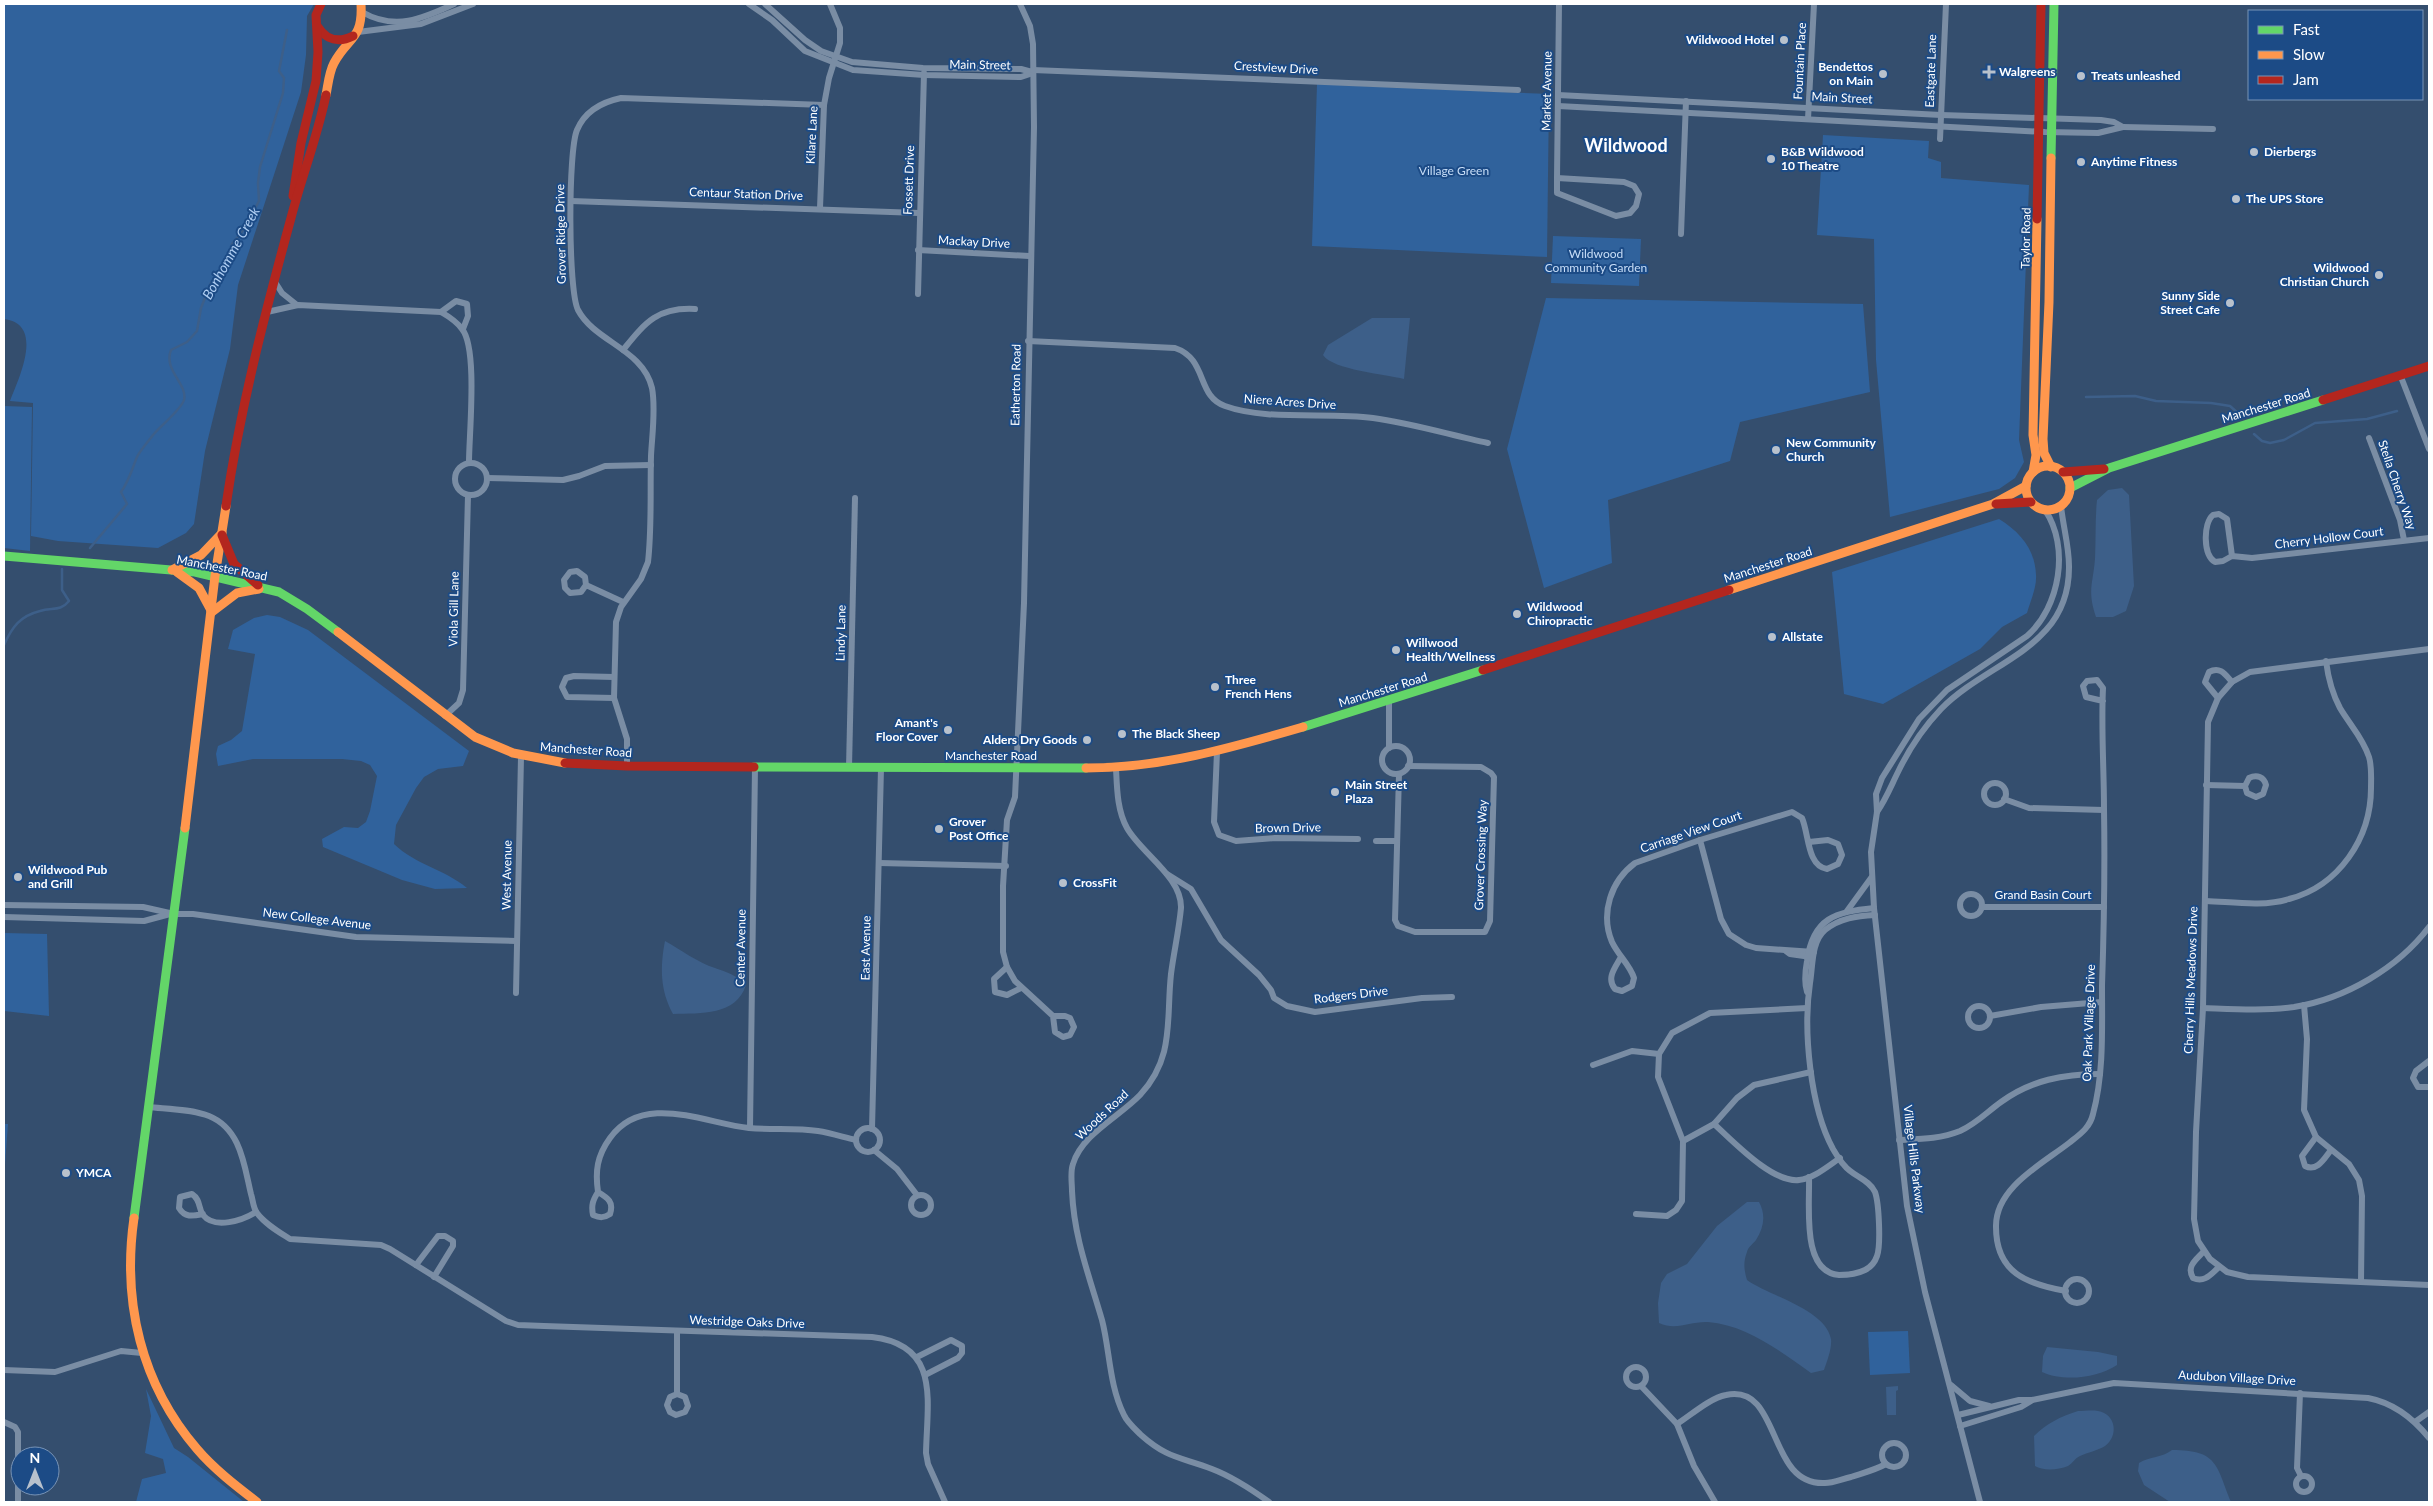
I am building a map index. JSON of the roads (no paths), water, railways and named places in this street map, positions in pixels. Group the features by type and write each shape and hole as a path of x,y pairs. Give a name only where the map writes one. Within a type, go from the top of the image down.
{"street":[{"path":"290,217 301,142 316,81 318,27 316,16 321,4"},
{"path":"360,7 383,22 405,22 454,4"},
{"path":"318,27 325,36 336,41 344,40 356,34 421,24 473,4"},
{"name":"Main Street","path":"749,4 772,20 805,51 834,59 924,71 1033,71"},
{"name":"Main Street","path":"765,4 805,40 834,59"},
{"name":"Kilare Lane","path":"820,208 824,105 834,59 840,43 840,28 830,4"},
{"name":"Eatherton Road","path":"1007,968 1003,942 1003,886 1006,866 1007,820 1016,797 1024,602 1033,71 1030,26 1020,4"},
{"name":"Market Avenue","path":"1556,178 1624,182 1634,186 1639,194 1636,206 1630,213 1616,216 1556,193 1556,178 1558,106 1559,4"},
{"name":"Fountain Place","path":"1808,119 1814,4"},
{"name":"Eastgate Lane","path":"1940,139 1946,4"},
{"name":"Taylor Road","path":"2051,467 2046,458 2043,439 2049,302 2054,4"},
{"name":"Taylor Road","path":"2033,472 2036,455 2033,435 2040,131 2039,6"},
{"path":"257,1502 206,1460 178,1428 156,1390 142,1354 132,1312 130,1262 132,1223 174,914 215,576 235,444 290,217 317,137 332,66 356,34 362,22 360,7"},
{"name":"Fossett Drive","path":"918,294 924,71"},
{"name":"Crestview Drive","path":"1033,71 1518,90"},
{"name":"Main Street","path":"1558,95 1941,115 2106,121 2123,127"},
{"name":"Grover Ridge Drive","path":"627,766 627,739 614,698 616,622 623,602 641,579 648,562 652,389 638,363 624,350 591,326 584,318 575,301 570,219 572,153 575,137 582,120 601,104 629,98 824,105"},
{"path":"1681,234 1686,101"},
{"name":"Main Street","path":"1558,106 2052,132 2098,133 2123,127 2213,129"},
{"name":"Centaur Station Drive","path":"572,201 820,208 835,211 919,213"},
{"name":"Mackay Drive","path":"918,250 1030,256"},
{"path":"274,281 282,293 298,305"},
{"path":"441,312 456,301 467,304 468,316 463,329"},
{"path":"267,312 298,305 441,312 463,329 470,348 469,462"},
{"path":"624,350 646,322 653,317 674,309 695,308"},
{"name":"Niere Acres Drive","path":"1028,341 1175,348 1186,352 1195,363 1209,395 1223,406 1240,410 1279,414 1373,418 1488,443"},
{"name":"Manchester Road","path":"2070,488 2109,468 2429,366"},
{"path":"2401,376 2427,436 2429,449"},
{"name":"Stella Cherry Way","path":"2369,438 2400,520 2404,540"},
{"path":"469,462 483,468 487,478 482,491 468,495 458,490 454,476 459,467 469,462"},
{"path":"487,478 564,480 605,466 651,465"},
{"path":"2051,467 2063,472 2069,479 2070,488 2069,495 2061,506 2045,510 2031,502 2026,486 2033,472 2051,467"},
{"name":"Manchester Road","path":"2063,472 2109,468"},
{"name":"Manchester Road","path":"4,556 172,570 215,576 279,592 307,608 445,716 475,737 521,757 546,762 627,766 755,768 1116,768 1173,761 1217,752 1389,702 1993,504 2026,486"},
{"name":"Viola Gill Lane","path":"445,716 458,703 463,690 468,495"},
{"name":"Lindy Lane","path":"849,768 856,498"},
{"name":"Manchester Road","path":"1993,504 2031,502"},
{"name":"Village Hills Parkway","path":"1877,812 1918,738 1940,710 1968,686 2021,653 2047,631 2059,613 2064,598 2069,566 2061,506"},
{"name":"Village Hills Parkway","path":"1980,1502 1925,1292 1911,1225 1899,1140 1871,878 1871,852 1877,812 1876,794 1882,778 1919,719 1947,690 2016,645 2042,620 2051,600 2056,582 2054,523 2045,510"},
{"name":"Cherry Hollow Court","path":"2232,556 2228,522 2223,515 2213,515 2208,522 2208,554 2211,560 2219,562 2232,556 2252,558 2429,538"},
{"path":"172,570 201,555 222,533"},
{"path":"222,533 228,558 233,566 262,588"},
{"path":"172,570 198,586 204,592 212,612"},
{"path":"586,585 623,602"},
{"path":"212,612 237,593 262,588"},
{"path":"2016,645 2021,653"},
{"name":"Cherry Hills Meadows Drive","path":"2429,649 2260,669 2242,675 2232,682 2218,698 2208,722 2203,1008 2196,1132 2194,1219 2198,1241 2204,1251 2218,1267 2227,1272 2248,1277 2429,1285"},
{"path":"2206,901 2264,903 2291,899 2327,880 2339,870 2357,847 2368,822 2371,807 2370,759 2357,731 2335,698 2326,661"},
{"path":"2218,698 2205,682 2209,672 2213,669 2221,670 2232,682"},
{"path":"614,677 574,676 566,678 562,687 567,697 614,698"},
{"path":"1389,702 1389,748"},
{"name":"Oak Park Village Drive","path":"2066,1291 2033,1285 2017,1276 2004,1259 1996,1236 1997,1214 2004,1196 2011,1188 2087,1127 2094,1114 2100,1074 2102,1002 2104,907 2103,702"},
{"path":"1398,747 1405,750 1409,758 1408,766 1398,774 1386,770 1382,763 1383,754 1389,748 1398,747"},
{"name":"Brown Drive","path":"1217,752 1214,822 1219,835 1236,841 1275,838 1358,839"},
{"name":"West Avenue","path":"516,993 521,757"},
{"name":"Grover Crossing Way","path":"1398,774 1395,920 1398,926 1415,932 1485,932 1490,921 1494,777 1481,767 1408,766"},
{"name":"Center Avenue","path":"750,1128 755,768"},
{"name":"East Avenue","path":"874,1150 879,1144 879,1137 872,1129 881,768"},
{"name":"Woods Road","path":"1116,768 1120,808 1127,828 1166,873 1174,885 1181,904 1171,973 1166,1050 1156,1074 1140,1095 1083,1145 1073,1164 1074,1224 1079,1250 1102,1322 1114,1389 1124,1417 1141,1434 1166,1454 1211,1468 1233,1478 1269,1502"},
{"path":"2206,785 2245,786"},
{"path":"2004,799 2029,808 2104,810"},
{"name":"Carriage View Court","path":"1620,957 1610,982 1614,988 1622,991 1632,986 1634,978 1612,941 1608,928 1608,904 1615,884 1627,869 1635,863 1700,840 1792,812 1802,818 1813,858 1818,866 1827,869 1838,864 1842,855 1838,844 1828,840 1809,842"},
{"path":"1700,840 1721,919 1729,934 1746,945 1786,951 1790,954 1811,954"},
{"path":"1376,841 1397,842"},
{"path":"879,863 1006,866"},
{"name":"Rodgers Drive","path":"1166,873 1191,889 1221,940 1262,979 1274,998 1287,1006 1315,1012 1422,998 1452,997"},
{"path":"1846,912 1871,878"},
{"name":"New College Avenue","path":"4,905 143,906 174,914 218,917 356,937 517,942"},
{"name":"Grand Basin Court","path":"1982,906 2104,907"},
{"path":"1811,954 1819,937 1834,924 1846,918 1875,911"},
{"path":"1809,1177 1811,1247 1816,1262 1827,1272 1835,1274 1854,1274 1869,1268 1874,1262 1879,1248 1876,1198 1870,1184 1844,1166 1824,1128 1811,1072 1807,992 1812,939 1819,928 1827,920 1846,912 1875,911"},
{"name":"New College Avenue","path":"4,917 144,921 174,914"},
{"path":"2203,1008 2270,1009 2304,1005 2336,995 2369,978 2398,959 2429,928"},
{"path":"1021,988 1007,995 995,992 994,979 1007,968 1021,988 1054,1016"},
{"path":"1990,1016 2041,1007 2102,1002"},
{"path":"2304,1005 2307,1039 2304,1110 2316,1137 2349,1164 2355,1172 2361,1188 2361,1282"},
{"path":"1636,1214 1667,1216 1680,1206 1683,1191 1683,1141 1658,1077 1659,1054 1664,1044 1677,1029 1710,1013 1807,1008"},
{"path":"1593,1065 1632,1051 1659,1054"},
{"path":"2429,1061 2416,1071 2413,1078 2418,1087 2429,1087"},
{"path":"1683,1141 1714,1124 1746,1089 1754,1085 1811,1072"},
{"path":"1899,1140 1932,1138 1960,1131 1975,1123 2002,1101 2023,1088 2047,1079 2070,1074 2100,1074"},
{"path":"148,1107 208,1115 218,1120 237,1140 256,1212 247,1218 224,1222 215,1222 203,1214"},
{"path":"598,1192 596,1166 601,1150 615,1131 632,1120 650,1113 665,1113 750,1128 817,1131 856,1140"},
{"path":"1714,1124 1775,1174 1800,1180 1809,1177 1840,1158"},
{"path":"872,1129 861,1130 856,1140 860,1150 867,1152 874,1150 897,1169 917,1196"},
{"path":"2316,1137 2302,1156 2305,1166 2311,1168 2317,1166 2331,1150"},
{"name":"Westridge Oaks Drive","path":"256,1212 278,1232 290,1239 381,1245 416,1265 495,1316 518,1325 872,1337 897,1343 917,1357"},
{"path":"416,1265 438,1236 448,1236 453,1241 453,1246 434,1277"},
{"path":"2204,1251 2191,1265 2190,1272 2193,1278 2198,1280 2206,1278 2218,1267"},
{"path":"677,1331 677,1394"},
{"path":"925,1374 958,1358 962,1354 962,1346 951,1340 917,1357 925,1374 927,1386 926,1453 928,1464 945,1502"},
{"path":"4,1370 56,1372 122,1351 142,1354"},
{"name":"Audubon Village Drive","path":"1958,1415 2019,1400 2032,1400 2114,1383 2300,1393 2380,1400 2415,1422 2429,1437"},
{"name":"Audubon Village Drive","path":"1950,1385 1970,1401 1990,1406"},
{"path":"1641,1386 1677,1424 1694,1466 1715,1502"},
{"path":"2300,1393 2297,1468 2301,1476"},
{"path":"1677,1424 1723,1396 1745,1395 1759,1405 1788,1462 1800,1475 1807,1479 1824,1483 1835,1481 1876,1470 1886,1464"},
{"name":"Audubon Village Drive","path":"1960,1426 2021,1408 2032,1400"},
{"path":"2415,1422 2429,1412"},
{"path":"4,1422 15,1427 18,1432 18,1502"},
{"path":"1976,1502 1978,1494"}],"waterway":[{"name":"Bonhomme Creek","path":"90,548 127,504 121,492 137,457 156,431 179,408 184,400 183,388 170,364 169,357 171,350 187,342 197,331 201,308 211,283 230,255 232,244 242,232 259,201 258,183 260,167 283,93 284,78 279,71 287,30"},
{"path":"2086,397 2135,396 2156,401 2211,403 2230,406 2240,415"},
{"path":"2254,434 2262,441 2270,443 2284,440 2315,423 2367,419 2397,411"},
{"name":"Bonhomme Creek","path":"4,645 10,633 22,619 33,613 62,607 69,601 62,590 62,569"}],"place":[{"name":"Wildwood Hotel","path":"1784,40"},
{"name":"Walgreens","path":"1989,72"},
{"name":"Bendettos on Main","path":"1883,74"},
{"name":"Treats unleashed","path":"2081,76"},
{"name":"Dierbergs","path":"2254,152"},
{"name":"B&B Wildwood 10 Theatre","path":"1771,159"},
{"name":"Anytime Fitness","path":"2081,162"},
{"name":"The UPS Store","path":"2236,199"},
{"name":"Wildwood Christian Church","path":"2379,275"},
{"name":"Sunny Side Street Cafe","path":"2230,303"},
{"name":"New Community Church","path":"1776,450"},
{"name":"Wildwood Chiropractic","path":"1517,614"},
{"name":"Allstate","path":"1772,637"},
{"name":"Willwood Health/Wellness","path":"1396,650"},
{"name":"Three French Hens","path":"1215,687"},
{"name":"Amant's Floor Cover","path":"948,730"},
{"name":"The Black Sheep","path":"1122,734"},
{"name":"Alders Dry Goods","path":"1087,740"},
{"name":"Main Street Plaza","path":"1335,792"},
{"name":"Grover Post Office","path":"939,829"},
{"name":"Wildwood Pub and Grill","path":"18,877"},
{"name":"CrossFit","path":"1063,883"},
{"name":"YMCA","path":"66,1173"}],"district":[{"name":"Wildwood","path":"1626,146"}],"park label":[{"name":"Village Green","path":"1454,171"},
{"name":"Wildwood Community Garden","path":"1596,261"}]}
